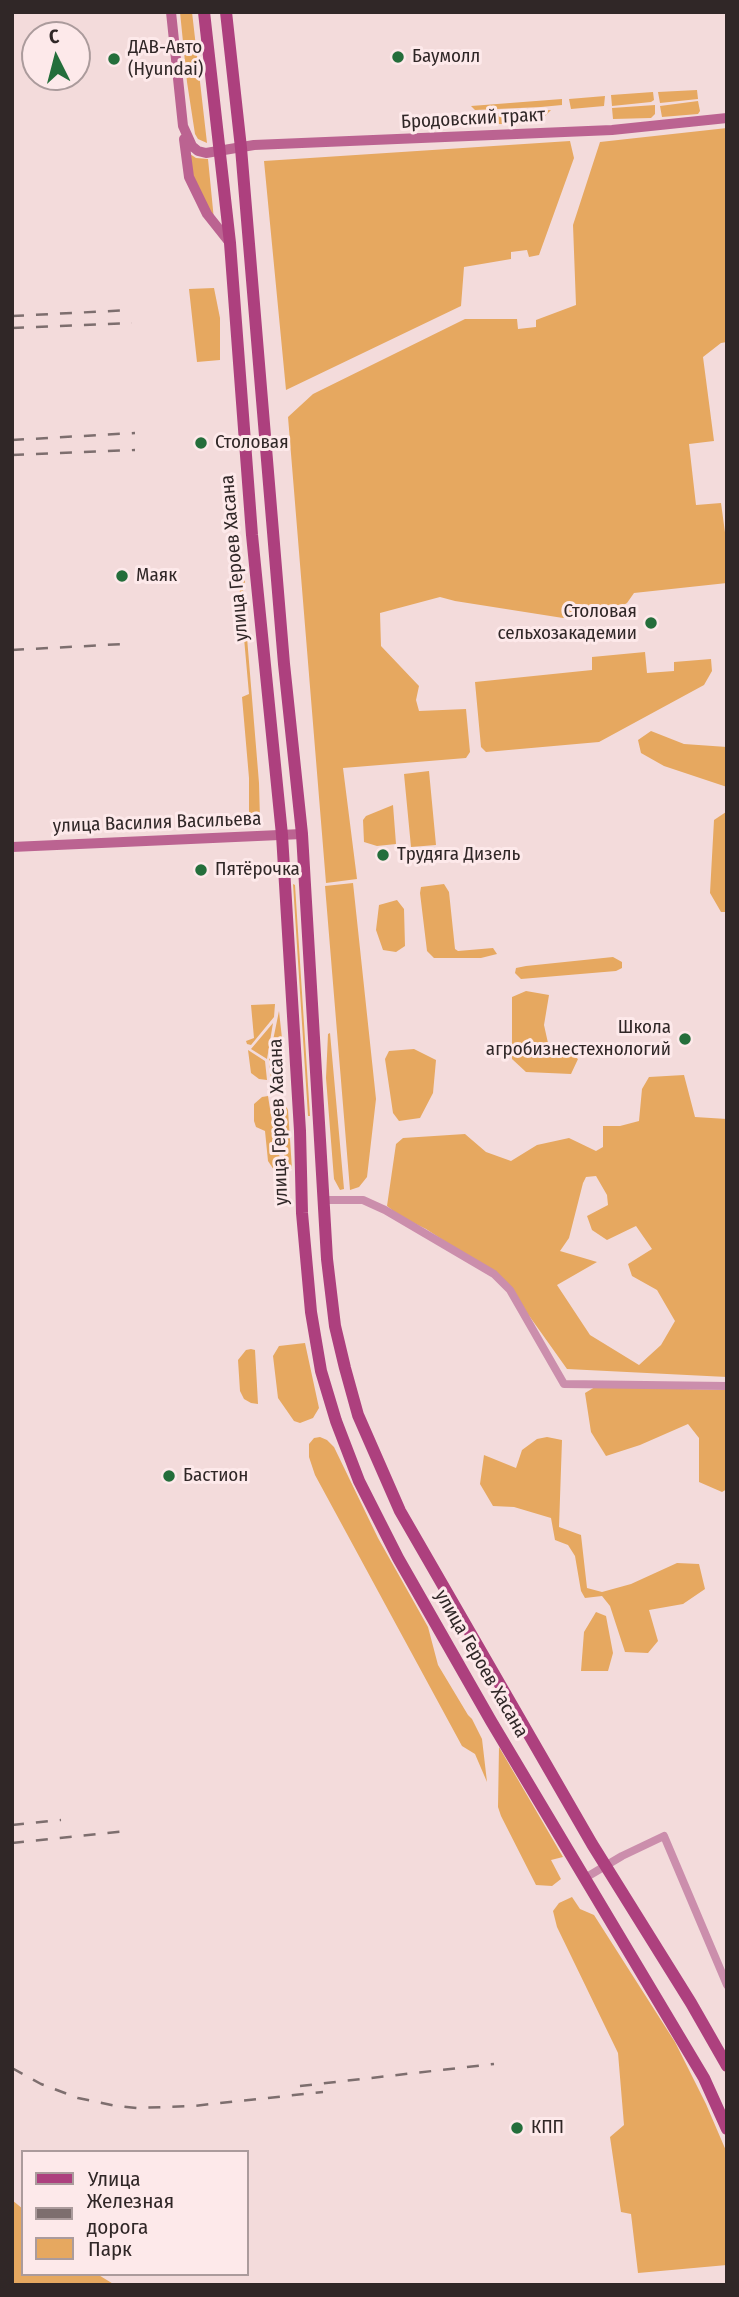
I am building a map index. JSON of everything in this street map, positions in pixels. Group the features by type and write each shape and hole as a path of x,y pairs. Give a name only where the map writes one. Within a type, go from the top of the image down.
{"main road":[{"name":"улица Героев Хасана","path":"204,12 230,243 252,535 282,835 300,1131 302,1213 311,1312 321,1371 336,1421 359,1481 377,1518 491,1721 704,2078 727,2129"},
{"name":"улица Героев Хасана","path":"226,12 241,148 282,636 302,834 323,1200 335,1326 358,1415 382,1474 421,1548 605,1865 727,2066"}],"street":[{"path":"171,12 189,177 207,214 230,243"},
{"name":"Бродовский тракт","path":"220,151 612,130 727,118"},
{"path":"183,126 191,146 198,151 220,151"},
{"name":"улица Василия Васильева","path":"12,847 302,834"},
{"path":"323,1200 363,1200 385,1210 494,1274 515,1298 564,1384 727,1386"},
{"path":"585,1878 664,1836 727,1985"}],"green space":[{"path":"180,12 192,12 207,143 198,139 195,134"},
{"path":"697,90 698,99 660,103 658,92"},
{"path":"653,92 654,100 651,102 612,106 611,95"},
{"path":"605,96 604,106 571,109 569,99"},
{"path":"562,99 562,105 541,107 475,110 471,106"},
{"path":"698,101 698,114 662,117 660,106"},
{"path":"655,105 655,114 651,118 613,119 612,108"},
{"path":"551,110 541,120 521,124 475,124 474,119 481,114"},
{"path":"727,128 727,342 721,343 703,357 714,441 689,444 696,505 721,503 727,547 727,583 634,593 627,603 617,609 563,618 440,597 380,613 381,646 419,686 416,700 419,711 466,709 470,752 466,758 343,768 357,879 326,883 288,417 313,394 465,319 517,319 518,329 536,327 536,320 576,305 573,225 600,142"},
{"path":"570,141 574,158 539,255 529,257 527,250 511,252 511,259 464,267 461,306 286,390 264,161"},
{"path":"190,154 196,158 208,159 214,220 193,179"},
{"path":"214,288 220,318 220,360 197,362 189,289"},
{"path":"236,548 239,549 245,582 243,589 259,783 260,820 249,823 249,778 242,697 249,694 238,571 234,554"},
{"path":"645,652 647,673 674,671 674,662 711,659 712,671 704,685 599,742 486,752 481,747 475,682 592,670 592,657"},
{"path":"651,731 684,744 727,747 727,787 664,766 641,753 638,740"},
{"path":"429,771 436,845 411,847 404,774"},
{"path":"393,805 396,844 377,846 364,842 363,820 366,816"},
{"path":"726,812 727,912 721,912 710,893 714,820"},
{"path":"353,883 376,1099 367,1177 359,1187 350,1190 325,886"},
{"path":"293,884 295,885 310,1116 308,1116"},
{"path":"444,884 449,892 455,949 493,948 497,954 481,958 434,958 427,951 421,887"},
{"path":"397,900 404,909 405,946 396,952 383,950 376,930 379,905"},
{"path":"613,957 622,962 622,968 616,971 521,979 515,973 516,968 526,966"},
{"path":"526,991 549,995 544,1025 548,1043 578,1059 571,1074 526,1072 512,1059 512,997"},
{"path":"275,1004 274,1017 251,1045 247,1044 246,1041 254,1038 251,1005"},
{"path":"279,1011 285,1066 281,1074 271,1079 269,1060"},
{"path":"273,1023 267,1059 251,1049"},
{"path":"330,1033 344,1189 340,1190 334,1179 326,1078"},
{"path":"414,1049 436,1060 433,1093 420,1118 399,1121 393,1113 385,1059 389,1051"},
{"path":"248,1050 265,1061 267,1080 259,1079 251,1073"},
{"path":"684,1075 695,1117 727,1119 727,1377 567,1369 495,1274 387,1206 396,1144 403,1138 465,1134 486,1152 511,1161 537,1145 569,1138 596,1151 603,1147 603,1126 620,1126 639,1121 642,1089 649,1077","holes":["596,1176 607,1195 608,1205 587,1216 592,1230 607,1240 636,1226 652,1249 628,1264 632,1276 657,1290 675,1321 661,1345 639,1365 590,1335 557,1285 597,1262 560,1251 569,1238 586,1177"]},
{"path":"268,1096 286,1188 268,1161 265,1131 256,1127 254,1121 254,1104 262,1097"},
{"path":"273,1097 283,1100 288,1110 292,1169 287,1169"},
{"path":"305,1343 319,1408 313,1418 300,1423 294,1421 278,1398 273,1356 279,1346"},
{"path":"246,1350 255,1350 258,1404 244,1399 240,1391 238,1360"},
{"path":"595,1387 727,1390 727,1489 722,1492 699,1482 699,1438 688,1424 640,1445 606,1456 591,1432 585,1393"},
{"path":"320,1437 334,1447 378,1538 428,1627 438,1665 482,1739 487,1782 475,1754 462,1746 315,1475 309,1457 309,1444 314,1438"},
{"path":"547,1437 562,1440 559,1527 581,1535 587,1588 602,1592 631,1584 677,1563 699,1564 705,1589 683,1604 649,1610 658,1641 648,1653 625,1652 610,1606 602,1596 585,1598 581,1591 575,1556 568,1545 555,1540 551,1518 514,1507 493,1506 480,1484 484,1455 516,1468 522,1450 537,1439"},
{"path":"596,1612 606,1616 613,1653 608,1671 581,1671 584,1632"},
{"path":"499,1747 563,1857 551,1860 561,1879 552,1886 536,1885 501,1816 498,1807"},
{"path":"572,1897 580,1909 594,1915 675,2042 727,2153 727,2265 638,2273 631,2214 621,2212 610,2137 624,2125 618,2053 557,1927 553,1911 559,1903"},
{"path":"12,2200 21,2207 21,2276 100,2276 115,2285 12,2285"}],"railway":[{"path":"12,316 131,310"},
{"path":"12,328 132,323"},
{"path":"12,440 135,433"},
{"path":"12,455 135,450"},
{"path":"12,650 124,644"},
{"path":"12,1825 61,1820"},
{"path":"12,1843 126,1831"},
{"path":"300,2086 494,2064"},
{"path":"12,2068 41,2084 78,2098 137,2108 193,2106 323,2092"}],"place":[{"name":"Баумолл","path":"398,57"},
{"name":"ДАВ-Авто (Hyundai)","path":"114,59"},
{"name":"Столовая","path":"201,443"},
{"name":"Маяк","path":"122,576"},
{"name":"Столовая сельхозакадемии","path":"651,623"},
{"name":"Трудяга Дизель","path":"383,855"},
{"name":"Пятёрочка","path":"201,870"},
{"name":"Школа агробизнестехнологий","path":"685,1039"},
{"name":"Бастион","path":"169,1476"},
{"name":"КПП","path":"517,2128"}]}
